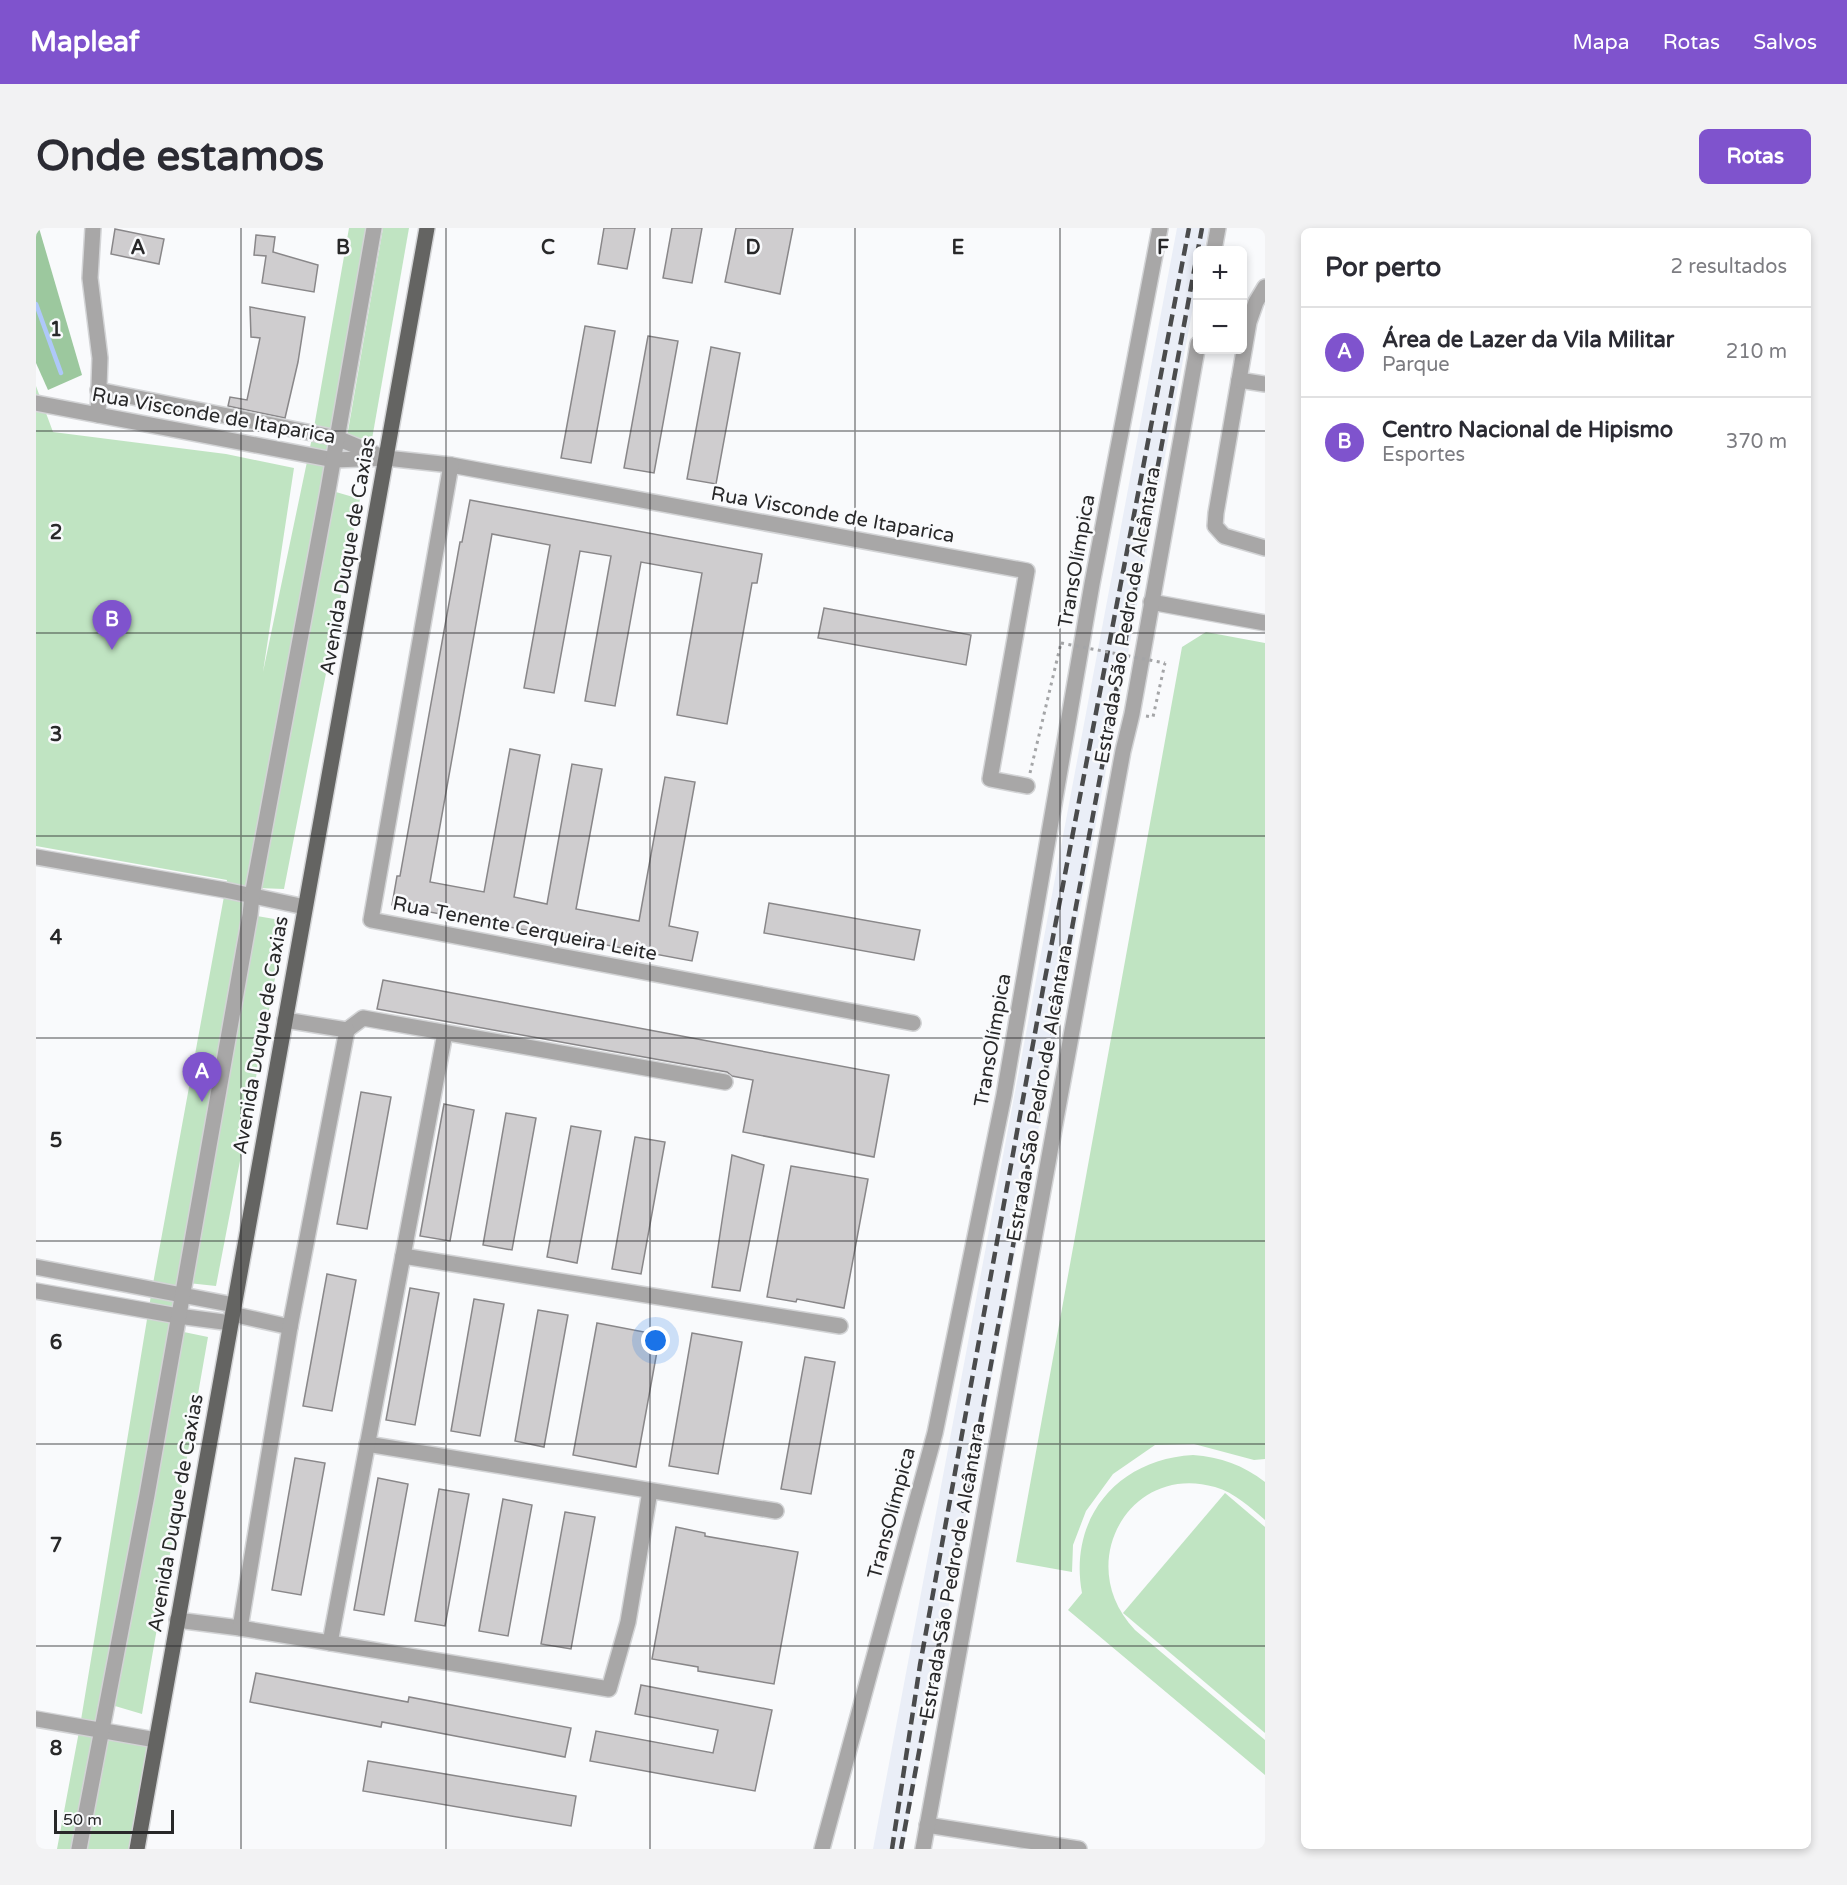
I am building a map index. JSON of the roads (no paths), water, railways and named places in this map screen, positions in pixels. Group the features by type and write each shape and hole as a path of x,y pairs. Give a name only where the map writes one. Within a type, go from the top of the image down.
{"main road":[{"name":"Avenida Duque de Caxias","path":"137,1849 427,228"}],"street":[{"path":"93,228 90,278 99,344 98,415"},
{"path":"79,1849 182,1295 252,896 334,460 374,228"},
{"name":"TransOlímpica","path":"822,1849 935,1432 1004,1095 1092,584 1160,228"},
{"path":"1215,246 1218,228"},
{"path":"1265,287 1256,302 1249,322 1215,526 1224,536 1265,548"},
{"path":"1249,322 1265,326"},
{"name":"Estrada São Pedro de Alcântara","path":"923,1849 1195,354"},
{"path":"1239,380 1265,384"},
{"name":"Rua Visconde de Itaparica","path":"98,390 338,438 386,458"},
{"name":"Rua Visconde de Itaparica","path":"36,403 334,460 386,458 451,465 1027,571 990,779 1027,786"},
{"name":"Rua Tenente Cerqueira Leite","path":"451,465 371,920 913,1023"},
{"path":"1151,602 1265,623"},
{"path":"36,857 305,907"},
{"path":"240,1628 290,1327 347,1030 363,1018 725,1082"},
{"path":"285,1020 347,1030"},
{"path":"330,1644 444,1033"},
{"path":"403,1256 840,1326"},
{"path":"36,1267 182,1295 232,1314 290,1327"},
{"path":"36,1292 178,1316 232,1314"},
{"path":"367,1444 776,1511"},
{"path":"177,1620 240,1628 609,1689 628,1622 650,1491"},
{"path":"36,1719 156,1740"},
{"path":"927,1825 1079,1849"}],"waterway":[{"path":"36,304 61,373"}],"railway":[{"path":"892,1849 920,1665 1043,989 1189,228"},
{"path":"901,1849 1202,228"}],"place":[{"name":"Centro Nacional de Hipismo","path":"112,650"},
{"name":"Área de Lazer da Vila Militar","path":"202,1102"}]}
